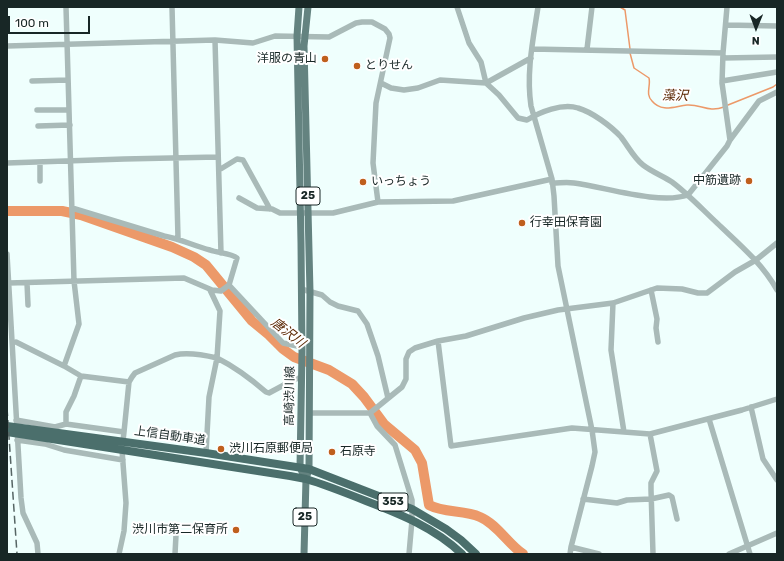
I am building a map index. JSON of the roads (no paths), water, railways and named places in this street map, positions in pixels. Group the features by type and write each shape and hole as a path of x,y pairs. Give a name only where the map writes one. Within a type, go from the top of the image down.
{"highway":[{"name":"上信自動車道","path":"7,426 66,437 122,450 306,479 400,514 440,537 462,554"},
{"name":"上信自動車道","path":"7,432 123,442 304,468 412,509 446,529 476,554"}],"main road":[{"name":"25","path":"297,36 299,7"},
{"name":"25","path":"305,37 308,7"},
{"name":"高崎渋川線","path":"297,36 302,349 301,378 304,468 306,479"},
{"name":"高崎渋川線","path":"304,468 309,412 310,292 305,37"},
{"name":"25","path":"304,554 306,479"}],"street":[{"path":"64,366 79,324 74,281 66,7"},
{"path":"172,7 178,238"},
{"path":"457,7 469,43 481,62 486,83 499,95 518,118 526,120 557,108 568,106 577,107 586,111 620,136 642,164 671,181 688,195 756,260 777,290"},
{"path":"538,7 531,58 529,90 531,106 552,181 558,266 592,430 595,452 570,554"},
{"path":"587,49 592,7"},
{"path":"727,7 722,81 730,140"},
{"path":"7,46 215,40 253,43 276,36 330,37 356,23 372,22 385,29 390,38 376,103 373,163 378,202"},
{"path":"726,26 777,26"},
{"path":"215,40 221,253"},
{"path":"532,49 587,49 777,57"},
{"path":"381,83 392,88 404,90 418,88 440,80 486,83 531,58"},
{"path":"722,81 777,72"},
{"path":"32,81 68,80"},
{"path":"239,198 257,208 270,209 280,213 333,213 378,202 453,201 552,181 573,183 661,199 680,198 688,195 727,146 759,101 777,92"},
{"path":"37,110 70,110"},
{"path":"38,126 70,125"},
{"path":"7,163 218,157"},
{"path":"219,170 237,159 243,160 270,209"},
{"path":"40,162 40,181"},
{"path":"9,283 184,278 210,290 220,291 229,285 237,258 234,255 208,250 178,238 164,236 72,211"},
{"path":"309,412 370,413 405,383 406,359 409,352 415,348 438,341 466,336 524,318 558,310 613,303 658,288 682,289 698,293 707,293 735,272 756,260 777,243"},
{"path":"7,254 21,498 23,513 36,543 38,554"},
{"path":"27,283 28,305"},
{"path":"229,285 283,342 302,349"},
{"path":"301,289 322,296 338,306 358,311 367,324 378,356 388,398"},
{"path":"206,453 209,397 217,358 220,311 210,290"},
{"path":"651,290 657,319 656,328 658,342"},
{"path":"613,303 611,350 624,432"},
{"path":"438,341 451,446 572,428 650,434 709,419 777,399"},
{"path":"16,342 81,376 129,382"},
{"path":"120,554 124,531 126,502 122,450 129,382 135,373 175,355 198,354 217,358 227,363 269,393 295,379 301,378"},
{"path":"66,424 66,412 74,396 81,376"},
{"path":"751,407 763,459 777,480"},
{"path":"370,413 377,426 395,445 412,500 409,554"},
{"path":"709,419 750,554"},
{"path":"16,420 55,427 66,424 124,432"},
{"path":"650,434 657,471 652,483 651,499 653,554"},
{"path":"17,440 45,444 64,450 123,460"},
{"path":"583,499 617,503 627,500 651,499 666,495 672,497 677,519"},
{"path":"729,554 777,533"},
{"path":"175,554 176,535"},
{"path":"571,547 599,554"}],"waterway":[{"name":"藻沢","path":"620,7 625,10 630,49"},
{"name":"藻沢","path":"630,53 634,68 649,78 649,96 656,105 664,108 687,105 709,109 724,107"},
{"name":"藻沢","path":"728,105 777,84"},
{"name":"唐沢川","path":"7,211 62,211 81,215 172,247 194,257 206,265 252,321 283,349 294,357 329,370 352,384 364,397 384,424 415,450 422,463 429,505 435,508 467,513 486,520 523,554"}],"railway":[{"path":"7,408 17,554"}],"place":[{"name":"洋服の青山","path":"325,59"},
{"name":"とりせん","path":"357,66"},
{"name":"中筋遺跡","path":"749,181"},
{"name":"いっちょう","path":"363,182"},
{"name":"行幸田保育園","path":"522,223"},
{"name":"渋川石原郵便局","path":"221,449"},
{"name":"石原寺","path":"332,452"},
{"name":"渋川市第二保育所","path":"236,530"}]}
